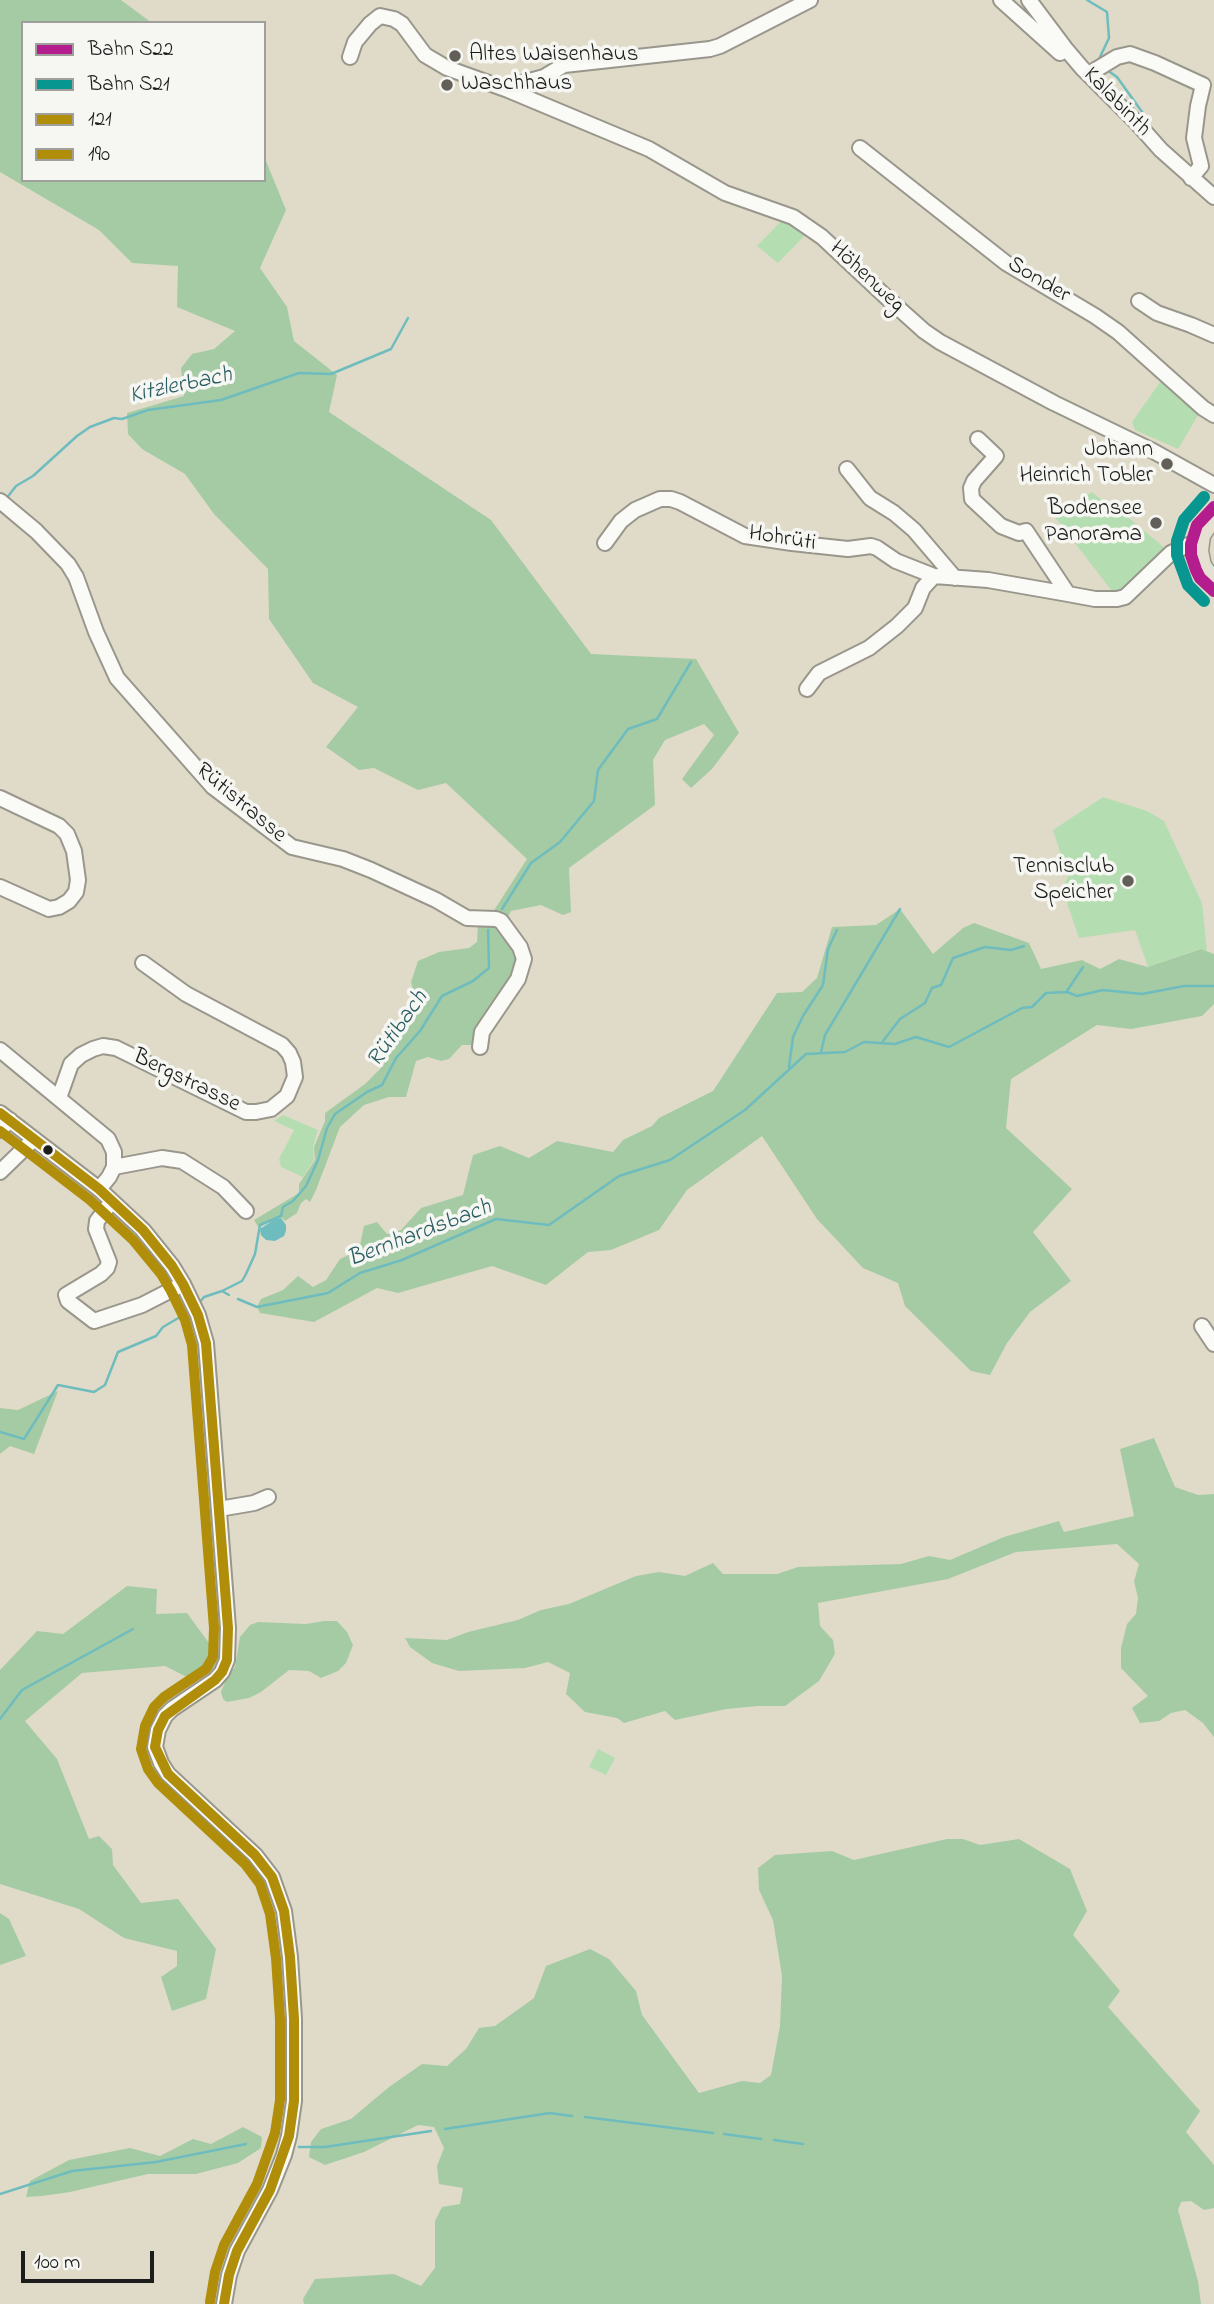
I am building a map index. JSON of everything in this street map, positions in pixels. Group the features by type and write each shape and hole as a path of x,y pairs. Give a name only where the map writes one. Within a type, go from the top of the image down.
{"main road":[{"path":"1214,516 1205,527 1199,545 1202,566 1214,582"}],"street":[{"path":"508,90 564,65 710,49 810,0"},
{"path":"1001,0 1074,68 1095,67 1123,55 1138,56 1203,85 1194,138 1201,166 1194,174"},
{"name":"Kalabinth","path":"1029,0 1065,48 1095,67 1161,150 1194,174 1214,197"},
{"name":"Höhenweg","path":"350,57 355,42 370,24 380,16 394,19 402,24 425,55 447,68 508,90 649,149 724,193 793,217 822,237 894,305 940,342 1214,485"},
{"name":"Sonder","path":"860,148 1006,263 1118,332 1214,415"},
{"path":"1139,301 1157,313 1214,335"},
{"path":"978,439 996,456 974,481 971,488 972,499 1001,526 1019,533 1026,531 1068,594"},
{"path":"847,469 870,498 914,530 955,578"},
{"name":"Hohrüti","path":"605,543 621,521 635,510 660,499 671,499 745,536 848,549 870,546 896,561 934,576 988,580 1095,599 1125,597 1171,552 1188,545 1199,545"},
{"name":"Rütistrasse","path":"0,501 36,531 68,564 76,577 96,632 117,678 213,788 292,847 343,859 371,870 436,900 467,918 500,921 520,947 524,959 523,969 482,1032 480,1047"},
{"path":"807,689 819,673 869,648 897,626 915,608 923,588 934,576"},
{"path":"0,798 59,826 67,834 74,850 78,880 76,892 69,901 49,909 0,887"},
{"name":"Bergstrasse","path":"59,1098 71,1064 93,1049 103,1046 116,1048 246,1112 271,1109 287,1096 295,1077 289,1053 282,1045 186,994 143,963"},
{"path":"0,1049 108,1139 114,1152 114,1167 99,1189"},
{"path":"3,1121 34,1139 99,1189 149,1237 183,1284 195,1307 206,1343 228,1628 227,1660 215,1680 165,1716 158,1730 155,1747 168,1774 255,1855 272,1877 284,1911 294,2019 294,2101 285,2155 270,2190 237,2251 224,2304"},
{"path":"0,1172 34,1139"},
{"path":"114,1167 162,1158 182,1161 223,1187 246,1211"},
{"path":"112,1201 97,1221 96,1229 108,1262 107,1268 102,1274 66,1294 68,1301 94,1321 142,1305 183,1284"},
{"path":"1202,1326 1214,1344"},
{"path":"219,1509 254,1503 268,1497"}],"green space":[{"path":"0,0 121,0 149,21 21,21 21,182 266,182 266,161 286,210 260,268 287,307 294,341 337,375 329,412 491,520 591,654 696,659 739,733 712,769 691,788 682,779 714,735 704,724 665,740 653,760 655,805 569,868 571,912 563,915 541,905 511,911 505,922 491,915 527,859 446,783 418,790 374,768 359,770 326,747 358,707 313,683 269,619 268,569 214,514 185,474 142,449 128,434 127,413 184,396 181,368 192,354 214,349 235,331 177,307 178,266 132,263 99,230 0,172"},
{"path":"787,215 810,230 778,263 757,246"},
{"path":"1163,378 1200,412 1178,449 1135,430 1132,422"},
{"path":"1092,492 1104,502 1111,503 1166,549 1127,588 1115,595 1054,516"},
{"name":"Tennisclub Speicher","path":"1103,797 1147,811 1164,821 1202,903 1207,951 1200,949 1148,967 1135,930 1079,938 1062,888 1068,877 1053,830"},
{"path":"900,909 933,954 963,928 974,923 1029,943 1041,969 1082,960 1100,969 1119,959 1148,967 1201,949 1214,954 1214,1004 1202,1016 1131,1029 1097,1025 1011,1079 1006,1128 1072,1189 1033,1232 1071,1281 1030,1312 1007,1343 990,1375 971,1371 905,1306 898,1283 863,1268 817,1219 762,1136 687,1190 659,1230 611,1250 588,1252 546,1285 492,1266 398,1293 377,1288 314,1322 260,1313 257,1307 261,1299 283,1290 298,1276 313,1287 326,1280 340,1259 359,1250 364,1226 377,1222 387,1234 401,1230 421,1208 463,1195 473,1155 500,1146 529,1158 557,1141 613,1152 623,1140 652,1126 659,1118 713,1091 777,993 802,992 817,978 832,927 876,925"},
{"path":"478,922 494,922 521,960 477,1038 471,1045 462,1045 449,1059 441,1061 428,1057 416,1061 406,1097 389,1097 364,1105 340,1127 310,1202 306,1199 297,1213 285,1221 281,1217 275,1218 259,1228 254,1220 299,1193 299,1184 315,1160 314,1147 325,1121 325,1113 365,1084 380,1069 415,997 411,982 418,961 439,952 469,948 477,942"},
{"path":"283,1115 318,1130 313,1146 314,1160 303,1177 281,1167 279,1159 294,1130 274,1121"},
{"path":"58,1391 34,1454 10,1446 0,1454 0,1408 18,1410"},
{"path":"1154,1438 1175,1487 1198,1495 1214,1494 1214,1737 1203,1723 1185,1710 1171,1713 1159,1721 1140,1723 1132,1708 1148,1696 1121,1668 1121,1648 1127,1624 1136,1614 1138,1598 1134,1581 1139,1564 1117,1544 1016,1552 948,1579 818,1603 820,1626 833,1640 835,1654 819,1681 785,1706 726,1709 675,1720 665,1711 624,1723 617,1718 585,1712 566,1694 570,1673 548,1662 525,1668 459,1671 432,1663 410,1647 405,1638 447,1640 518,1620 541,1610 569,1604 636,1576 659,1572 685,1576 713,1563 723,1574 777,1574 798,1567 901,1564 929,1556 950,1560 1004,1537 1059,1521 1064,1532 1134,1516 1120,1449"},
{"path":"127,1586 157,1589 156,1614 187,1613 217,1654 217,1668 191,1679 165,1666 82,1673 25,1721 57,1759 89,1839 99,1836 112,1849 113,1865 141,1903 178,1899 216,1949 206,1999 172,2011 161,1977 177,1966 177,1951 124,1938 79,1909 0,1884 0,1670 37,1631 63,1634"},
{"path":"337,1621 347,1632 353,1645 346,1663 338,1671 321,1678 309,1671 289,1670 249,1698 227,1702 223,1699 221,1692 235,1667 240,1637 250,1625 258,1622 306,1624"},
{"path":"598,1749 615,1758 606,1775 589,1767"},
{"path":"947,1839 963,1839 980,1845 1019,1839 1070,1869 1087,1911 1073,1935 1120,1991 1108,2007 1200,2111 1186,2132 1214,2165 1214,2208 1204,2210 1191,2201 1181,2202 1178,2210 1198,2281 1201,2304 304,2304 303,2299 315,2279 394,2274 421,2286 435,2268 435,2221 442,2207 460,2204 463,2188 439,2184 437,2166 444,2148 434,2127 418,2125 364,2152 325,2165 309,2157 311,2142 321,2129 351,2119 422,2064 447,2066 466,2049 479,2028 495,2026 534,1998 546,1966 590,1949 609,1959 636,1991 642,2015 699,2093 742,2081 760,2083 771,2075 780,2026 782,1976 773,1920 759,1890 758,1868 775,1855 832,1851 854,1860"},
{"path":"0,1913 9,1919 26,1956 0,1965"},
{"path":"243,2127 262,2137 261,2148 238,2163 196,2174 148,2174 70,2192 26,2197 30,2181 69,2160 130,2148 160,2156 193,2139 211,2144"}],"water":[{"path":"281,1218 286,1225 284,1236 275,1241 266,1240 260,1229"}],"waterway":[{"path":"1087,0 1107,12 1109,38 1100,57 1102,61"},
{"path":"1107,70 1117,77 1145,116 1150,129"},
{"name":"Kitzlerbach","path":"6,499 16,486 33,476 90,427 148,410 221,400 299,373 331,374 391,349 408,318"},
{"name":"Rütibach","path":"502,909 531,863 560,842 594,801 598,770 628,729 657,719 691,662"},
{"path":"821,1052 825,1035 900,909"},
{"name":"Rütibach","path":"222,1291 242,1281 255,1254 260,1225 281,1216 283,1207 293,1201 306,1186 318,1160 327,1128 335,1114 382,1085 396,1058 420,1031 442,996 473,981 489,968 488,930"},
{"path":"789,1067 793,1037 823,985 828,949 837,930"},
{"path":"883,1041 900,1019 925,1003 932,988 941,985 953,958 985,947 1011,950 1024,946"},
{"path":"1067,991 1083,967"},
{"name":"Bernhardsbach","path":"238,1299 257,1307 328,1293 360,1273 402,1260 496,1219 549,1225 619,1176 670,1160 745,1110 806,1054 845,1052 864,1042 895,1044 916,1037 949,1047 1022,1008 1032,1007 1046,993 1067,992 1077,996 1103,990 1142,994 1184,986 1214,986"},
{"name":"Bernhardsbach","path":"199,1303 204,1297 222,1291 229,1295"},
{"name":"Bernhardsbach","path":"0,1432 24,1439 58,1385 94,1392 105,1385 118,1352 156,1336 163,1327 192,1310"},
{"path":"0,1719 22,1690 133,1629"},
{"path":"445,2129 550,2113 572,2116"},
{"path":"585,2117 713,2133"},
{"path":"299,2147 325,2147 431,2131"},
{"path":"724,2134 761,2139"},
{"path":"774,2140 803,2144"},
{"path":"0,2194 72,2171 156,2162 246,2144"}],"rail line":[{"name":"S21","path":"1204,497 1184,520 1177,541 1177,555 1188,585 1204,601"},
{"name":"S22","path":"1214,507 1197,525 1191,544 1196,570 1200,578 1214,591"}],"transit line":[{"name":"121","path":"0,1113 99,1189 143,1230 183,1284 198,1315 206,1343 228,1628 227,1660 215,1680 165,1716 158,1730 155,1747 168,1774 255,1855 272,1877 284,1911 294,2019 294,2101 289,2136 270,2190 237,2251 224,2304"},
{"name":"190","path":"0,1131 90,1200 133,1240 161,1274 171,1291 185,1320 192,1345 214,1628 213,1657 206,1669 164,1697 154,1707 145,1726 141,1749 148,1769 158,1783 245,1864 260,1884 270,1914 280,2019 280,2100 275,2133 257,2184 224,2245 215,2272 210,2302"}],"place":[{"name":"Altes Waisenhaus","path":"455,56"},
{"name":"Waschhaus","path":"447,85"},
{"name":"Johann Heinrich Tobler","path":"1167,464"},
{"name":"Bodensee Panorama","path":"1156,523"},
{"name":"Tennisclub Speicher","path":"1128,881"}]}
